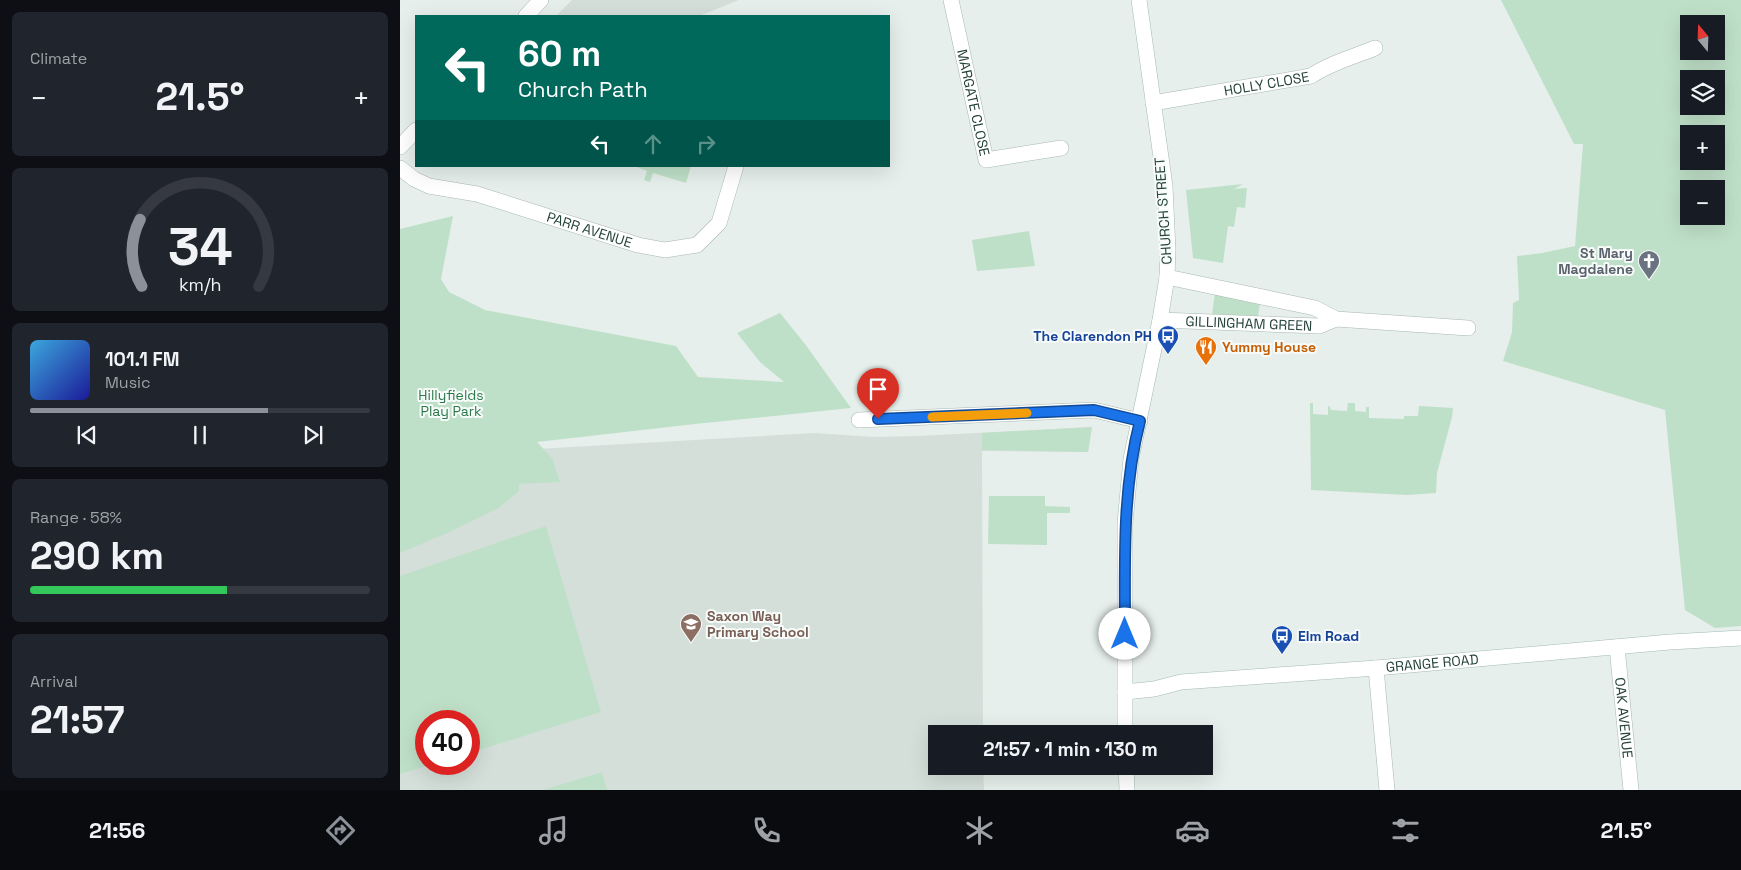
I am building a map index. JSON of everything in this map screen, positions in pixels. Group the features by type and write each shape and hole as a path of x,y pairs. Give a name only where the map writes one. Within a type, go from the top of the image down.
{"street":[{"path":"527,15 541,0"},
{"name":"MARGATE CLOSE","path":"951,0 986,160 1061,148"},
{"name":"CHURCH STREET","path":"1125,725 1125,523 1131,460 1160,320 1167,277 1168,250 1165,186 1139,0"},
{"name":"HOLLY CLOSE","path":"1153,103 1311,76 1326,66 1340,63 1375,48"},
{"path":"400,146 415,131"},
{"name":"PARR AVENUE","path":"400,168 414,179 429,186 477,194 638,245 665,250 697,245 720,224 736,167"},
{"name":"GILLINGHAM GREEN","path":"1167,277 1315,308 1336,319 1468,328"},
{"name":"GILLINGHAM GREEN","path":"1160,320 1319,326 1336,319"},
{"path":"860,420 1094,410 1140,421"},
{"name":"GRANGE ROAD","path":"1125,692 1154,689 1181,682 1741,638"},
{"name":"OAK AVENUE","path":"1616,647 1631,790"},
{"path":"1376,668 1387,790"},
{"path":"1126,775 1126,790"}],"shaded area":[{"path":"572,0 739,0 702,15 557,15"},
{"name":"Saxon Way Primary School","path":"1092,427 1088,452 982,451 983,725 928,725 928,775 983,775 984,790 400,790 400,546 537,449 814,433 874,437"}],"green space":[{"path":"1501,0 1741,0 1741,626 1715,628 1685,610 1665,410 1503,361 1512,332 1513,303 1519,300 1517,256 1575,246 1583,144 1574,144"},
{"path":"637,167 691,167 686,183 653,173 650,182 644,180 647,171"},
{"path":"1243,184 1234,189 1247,188 1245,208 1237,207 1234,227 1228,226 1223,263 1193,258 1186,190"},
{"name":"Hillyfields Play Park","path":"453,216 441,279 449,292 485,310 676,346 698,377 784,382 760,362 737,333 780,313 851,408 537,442 552,458 560,482 519,484 519,491 499,508 400,553 400,229"},
{"path":"1029,231 1035,266 977,271 972,240"},
{"path":"1215,293 1260,304 1258,316 1212,314"},
{"path":"1310,403 1313,403 1313,414 1328,415 1328,406 1331,410 1347,411 1348,403 1355,403 1355,411 1366,412 1366,407 1369,407 1369,418 1404,419 1404,416 1418,416 1419,406 1453,408 1437,473 1436,493 1407,495 1311,490"},
{"path":"1092,427 1088,452 982,450 982,433"},
{"path":"989,496 1045,496 1045,506 1070,507 1070,513 1047,513 1047,545 988,544"},
{"path":"546,526 601,712 480,750 480,710 415,710 415,769 400,774 400,576"},
{"path":"602,772 607,790 543,790"}],"slow traffic":[{"path":"932,417 1027,413"}],"place":[{"name":"St Mary Magdalene","path":"1649,280"},
{"name":"The Clarendon PH","path":"1168,355"},
{"name":"Yummy House","path":"1206,366"},
{"name":"Saxon Way Primary School","path":"691,643"},
{"name":"Elm Road","path":"1282,655"}],"route":[{"path":"878,419 1094,410 1140,421 1131,460 1125,523 1125,634"}]}
